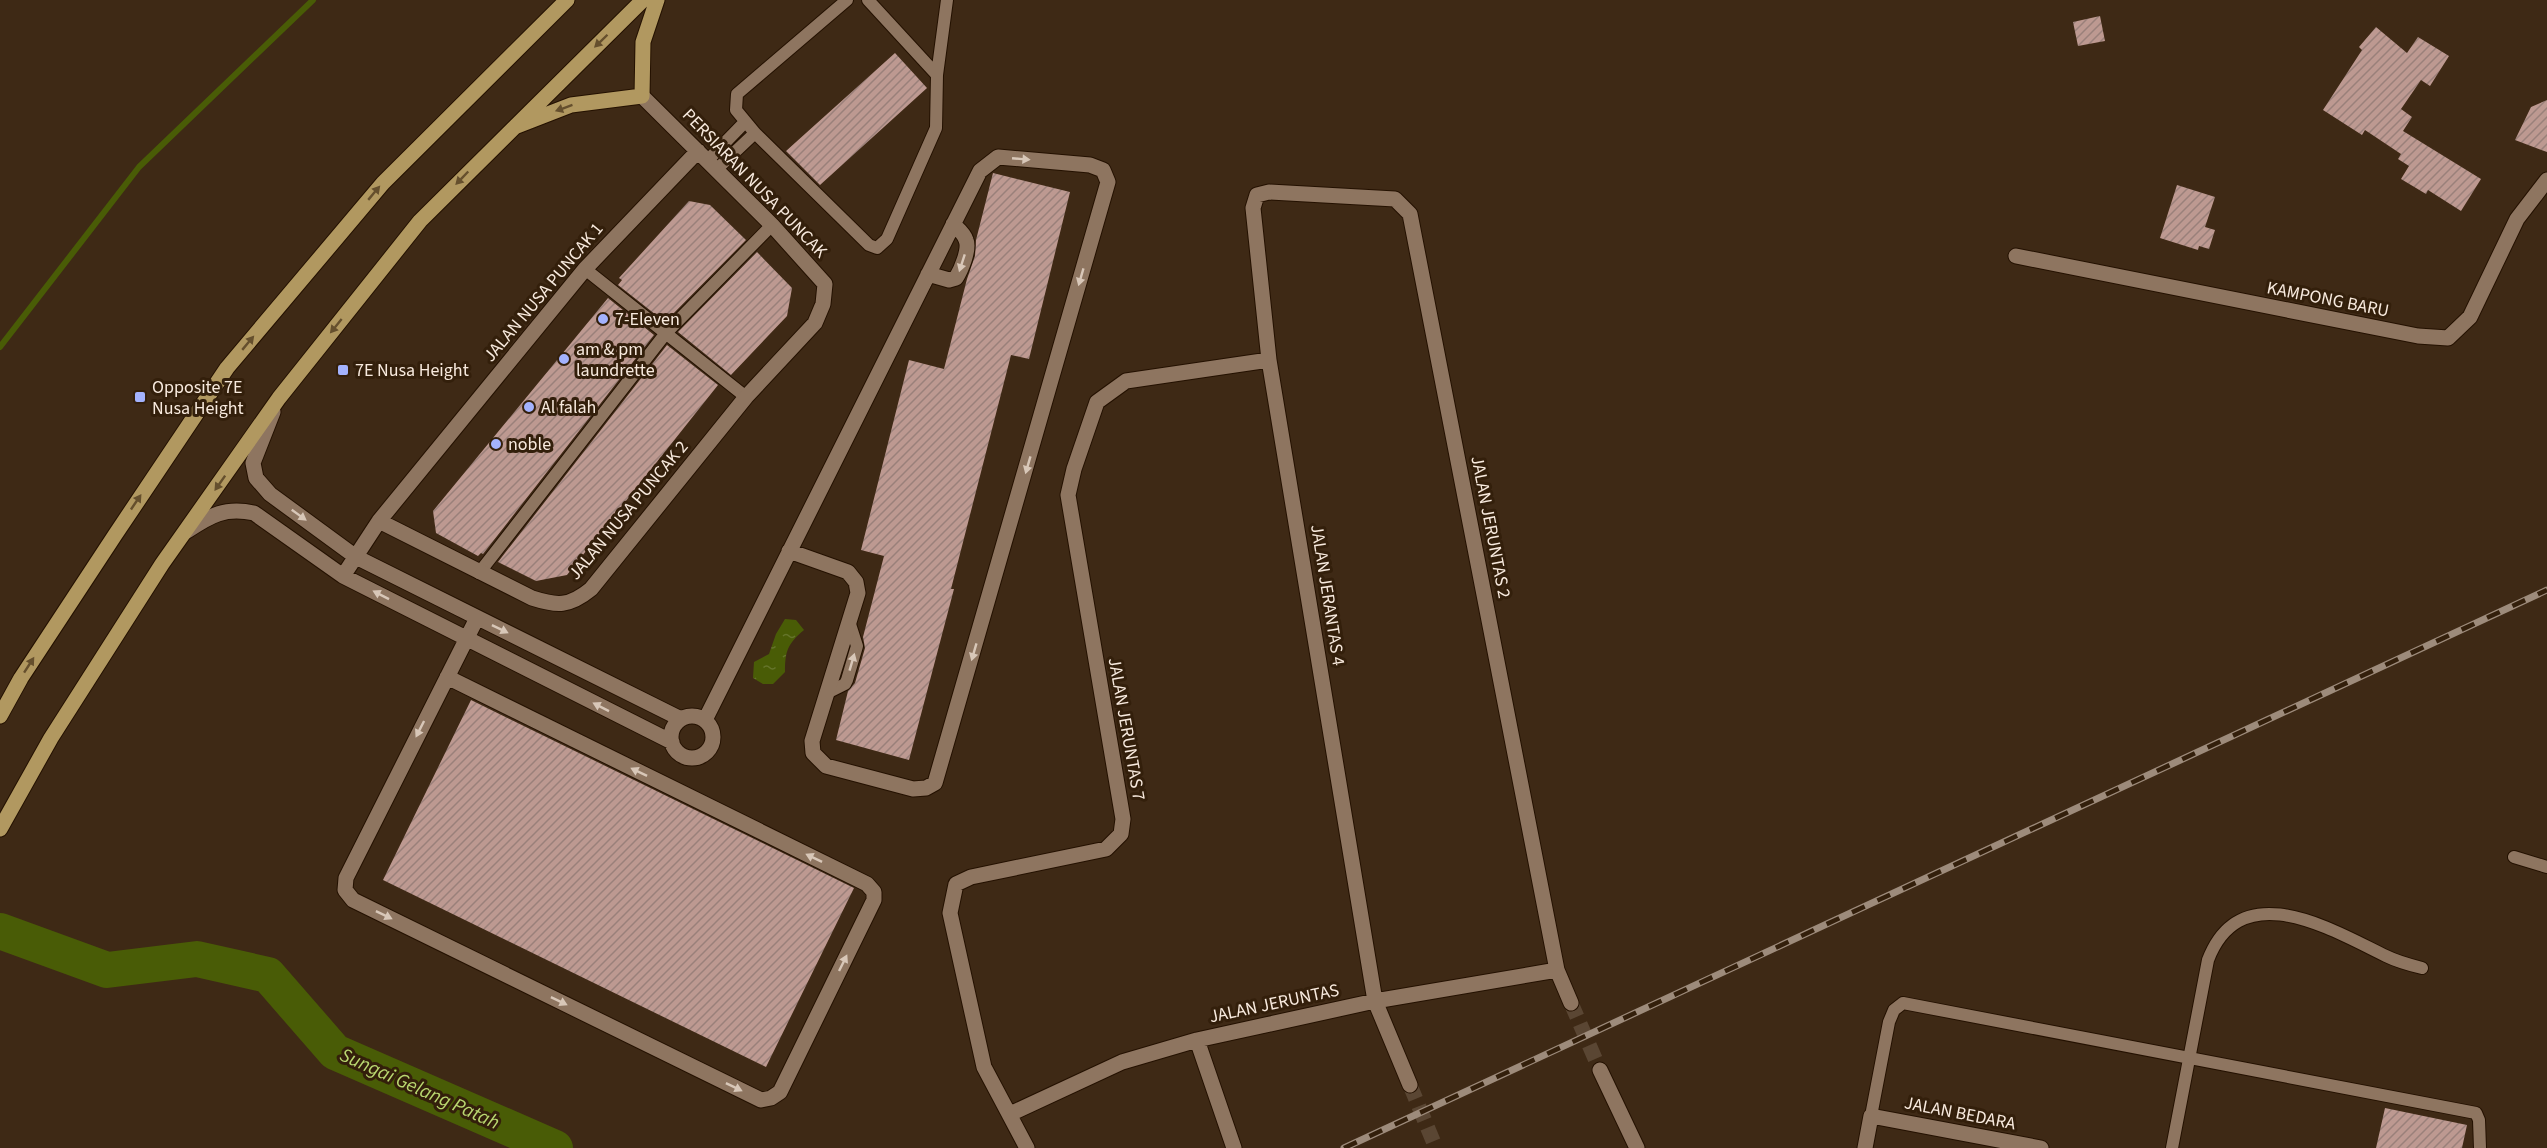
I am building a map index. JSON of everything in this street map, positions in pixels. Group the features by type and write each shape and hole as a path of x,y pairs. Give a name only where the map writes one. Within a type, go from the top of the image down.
{"main road":[{"path":"0,716 21,678 227,368 383,183 567,0"},
{"path":"0,829 51,738 162,564 279,398 420,221 643,0"},
{"path":"512,128 572,105 642,96 643,42 657,0"}],"street":[{"name":"PERSIARAN NUSA PUNCAK","path":"642,96 772,225 825,284 823,304"},
{"path":"705,720 789,551 980,171 998,157 1090,165 1102,170 1108,182 935,783 926,788 913,789 826,766 817,760 813,753 812,741 858,593 856,582 848,572 789,551"},
{"name":"JALAN NUSA PUNCAK 1","path":"343,576 380,521 585,268 708,160"},
{"name":"KAMPONG BARU","path":"2016,256 2418,336 2448,338 2470,317 2517,219 2547,180"},
{"name":"JALAN JERUNTAS 2","path":"1257,195 1269,192 1395,199 1410,214 1557,970 1571,1003"},
{"name":"JALAN JERANTAS 4","path":"1257,195 1252,208 1269,360 1375,1000 1410,1085"},
{"path":"928,274 949,280 956,278 958,274 968,246 964,236 953,224"},
{"name":"JALAN NUSA PUNCAK 2","path":"380,521 532,598 555,605 577,600 591,589 746,397 815,323 823,304"},
{"name":"JALAN JERUNTAS 7","path":"1010,1114 984,1067 950,913 956,884 971,877 1106,849 1120,834 1123,819 1068,495 1089,424 1097,402 1126,381 1269,360"},
{"path":"279,398 253,462 256,478 270,494 356,557 681,719"},
{"path":"187,531 212,515 237,509 254,513 343,576 672,742 680,754 687,758 694,759 708,752 714,739 714,732 705,720 691,716 681,719 672,731 672,742"},
{"path":"447,677 867,884 874,892 874,900 780,1092 771,1098 760,1100 353,900 345,890 346,878 447,677 467,639 477,618"},
{"name":"JALAN JERUNTAS","path":"1010,1114 1122,1062 1197,1040 1375,1000 1557,970"},
{"path":"1197,1040 1234,1148"},
{"path":"1600,1070 1637,1148"},
{"path":"1010,1114 1027,1148"},
{"path":"1865,1148 1871,1116"},
{"name":"JALAN BEDARA","path":"1871,1116 2041,1148"}],"lane":[{"path":"847,0 737,94 736,110 755,133 868,244 877,248 887,239 936,128 937,75 947,0"},
{"path":"868,0 937,75"},
{"path":"708,160 745,122"},
{"path":"708,160 755,133"},
{"path":"480,573 666,333 772,225"},
{"path":"585,268 746,397"},
{"path":"2514,857 2547,867"},
{"path":"2172,1148 2212,950 2236,922 2247,917 2264,915 2306,920 2325,926 2388,957 2421,968"},
{"path":"1871,1116 1889,1022 1894,1010 1904,1003 2476,1113 2479,1120 2480,1148"}],"water":[{"path":"785,619 796,620 804,630 788,649 785,672 773,684 763,684 753,678 754,662 769,654 776,634"}],"building":[{"path":"2100,16 2105,41 2078,46 2073,22"},
{"path":"2376,27 2407,53 2418,37 2449,56 2430,86 2421,80 2401,109 2412,117 2403,131 2481,179 2461,211 2428,190 2426,194 2401,179 2409,166 2398,159 2401,154 2365,130 2362,135 2323,110 2362,50 2359,47"},
{"path":"895,53 927,88 820,185 786,151"},
{"path":"2547,100 2547,152 2515,140 2531,107"},
{"path":"993,173 1070,192 1029,359 1011,355 951,589 954,589 909,760 836,740 848,691 855,683 865,648 863,637 884,556 861,550 909,360 944,369 975,256 976,240"},
{"path":"2177,185 2215,197 2205,227 2215,230 2209,249 2199,246 2198,250 2160,238"},
{"path":"689,201 710,205 746,240 665,322 618,285 622,280 619,278"},
{"path":"757,252 792,288 787,316 731,375 678,332"},
{"path":"608,298 654,335 483,554 478,556 436,533 433,511"},
{"path":"667,345 718,385 567,575 536,581 498,562"},
{"path":"471,700 854,888 766,1067 383,880"},
{"path":"2385,1108 2467,1125 2462,1148 2376,1148"}],"waterway":[{"path":"0,347 139,167 313,0"},
{"name":"Sungai Gelang Patah","path":"0,931 107,970 197,959 268,975 335,1052 555,1148"}],"tunnel":[{"path":"1571,1003 1600,1070"},
{"path":"1410,1085 1436,1148"}],"railway":[{"path":"1344,1148 2547,590"}],"place":[{"name":"7-Eleven","path":"603,319"},
{"name":"am & pm laundrette","path":"564,359"},
{"name":"7E Nusa Height","path":"343,370"},
{"name":"Opposite 7E Nusa Height","path":"140,397"},
{"name":"Al falah","path":"529,407"},
{"name":"noble","path":"496,444"}]}
